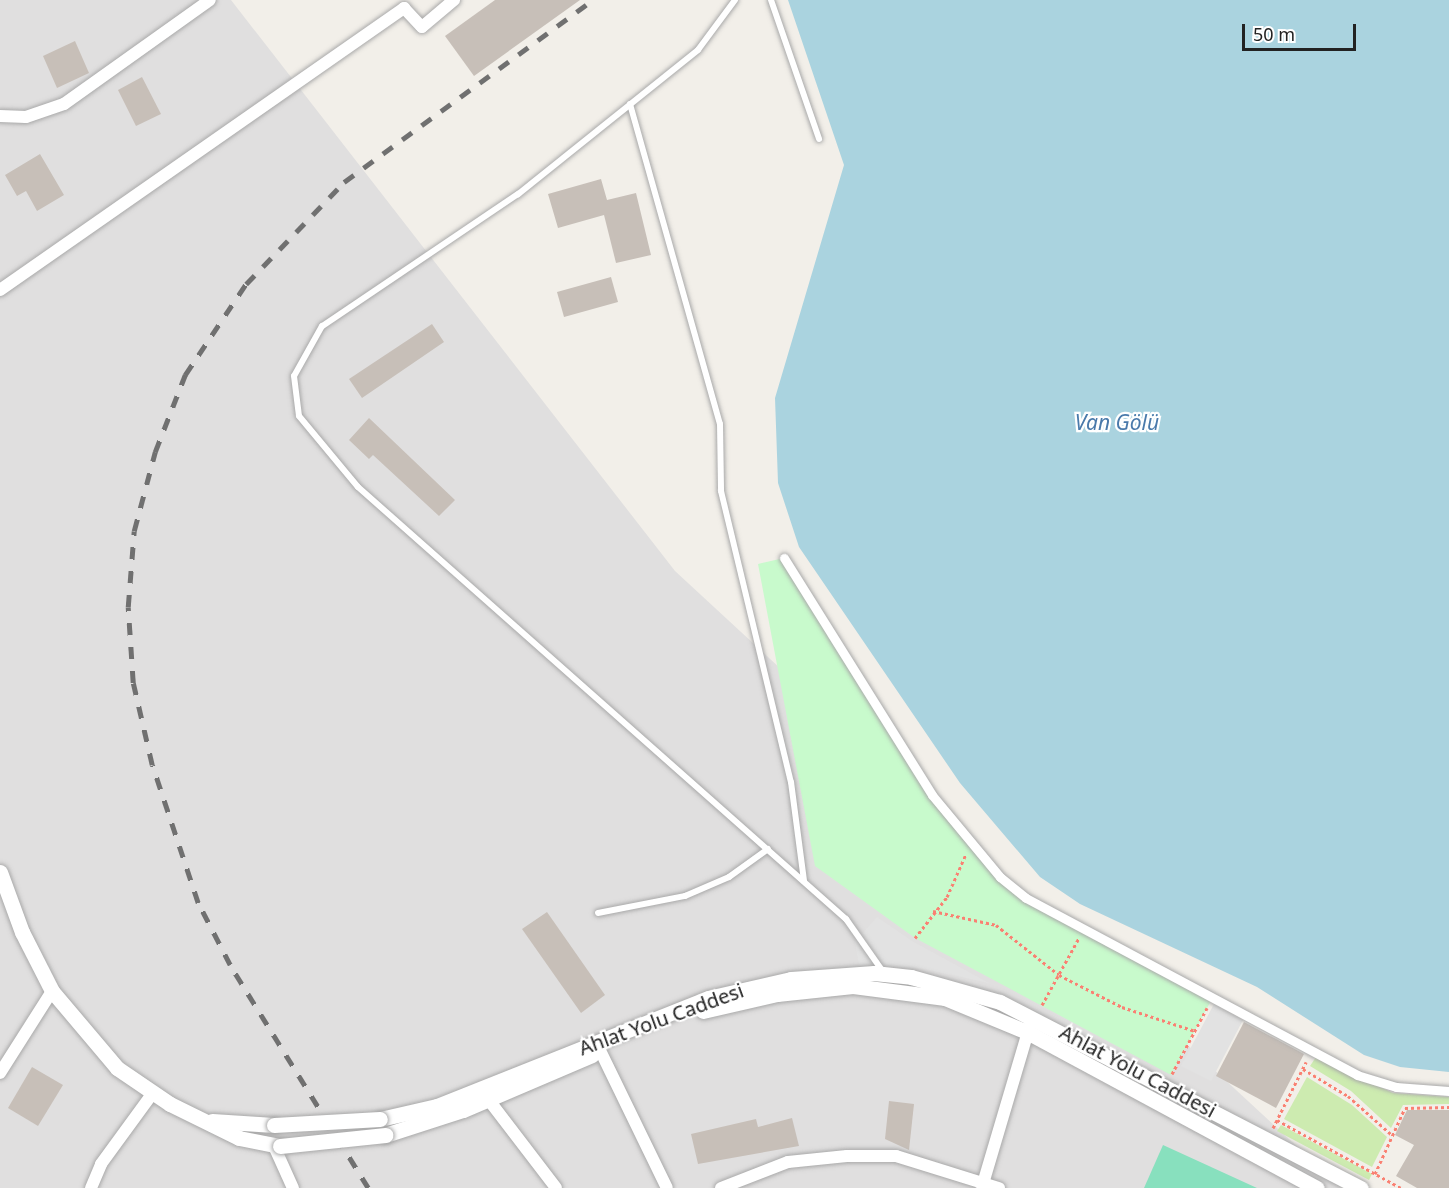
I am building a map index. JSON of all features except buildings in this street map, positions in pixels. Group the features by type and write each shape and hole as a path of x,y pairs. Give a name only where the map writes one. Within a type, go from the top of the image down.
{"street":[{"path":"0,116 26,117 64,104 210,0"},
{"path":"0,290 404,8 422,27 454,0"},
{"path":"784,558 892,737 976,850 1026,898 1083,932 1213,997 1357,1075 1396,1087 1449,1091"},
{"path":"0,872 22,932 52,991 117,1068 152,1094 212,1121"},
{"name":"Ahlat Yolu Caddesi","path":"887,981 945,998 1027,1032 1317,1188"},
{"name":"Ahlat Yolu Caddesi","path":"212,1121 274,1125 380,1119 437,1106 598,1046 742,1001 819,988 887,981 952,987 1038,1011 1201,1104 1366,1186"},
{"path":"0,1073 52,991"},
{"path":"983,1184 1027,1032 1038,1011"},
{"path":"598,1046 667,1188"},
{"name":"Ahlat Yolu Caddesi","path":"212,1121 239,1138 277,1146 385,1135 488,1099 598,1046"},
{"path":"92,1188 101,1164 152,1094"},
{"path":"488,1099 556,1188"},
{"path":"1193,1121 1201,1104"},
{"path":"277,1146 293,1188"},
{"path":"721,1188 788,1162 848,1156 896,1156 999,1188"}],"lane":[{"path":"735,0 698,50 518,194 322,326 294,376 299,416 358,488 846,918 887,981"},
{"path":"771,0 819,139"},
{"path":"630,104 720,424 720,491 791,782 804,881"},
{"path":"598,913 685,896 729,877 768,849"}],"path":[{"path":"915,938 933,910 947,897 960,858 976,850"},
{"path":"933,910 996,925 1059,975 1122,1007 1195,1031"},
{"path":"1038,1011 1083,932"},
{"path":"1171,1075 1213,997"},
{"path":"1272,1131 1312,1049"},
{"path":"1303,1069 1348,1096 1392,1136"},
{"path":"1366,1186 1375,1174 1408,1107 1449,1107"},
{"path":"1277,1120 1401,1188"}],"shaded area":[{"path":"0,0 231,0 675,571 1342,1188 0,1188"},
{"path":"877,917 912,941 989,983 920,968 859,965 855,942"},
{"path":"1214,1004 1243,1020 1211,1081 1181,1066"}],"green space":[{"path":"784,558 953,823 1026,898 1213,997 1171,1075 915,938 815,866 758,564"},
{"path":"1316,1057 1393,1093 1449,1097 1449,1104 1403,1105 1391,1128 1351,1091 1310,1066"},
{"path":"1307,1077 1352,1105 1387,1137 1372,1167 1284,1119"},
{"path":"1281,1125 1372,1174 1369,1180 1277,1131"},
{"path":"1163,1145 1257,1188 1144,1188"}],"water":[{"name":"Van Gölü","path":"788,0 1449,0 1449,1072 1400,1067 1364,1055 1257,987 1080,904 1040,877 960,783 799,547 778,483 775,398 844,165"}],"railway":[{"path":"368,1188 230,965 198,903 152,765 133,683 128,607 134,531 155,452 185,375 246,284 344,182 593,0"}]}
